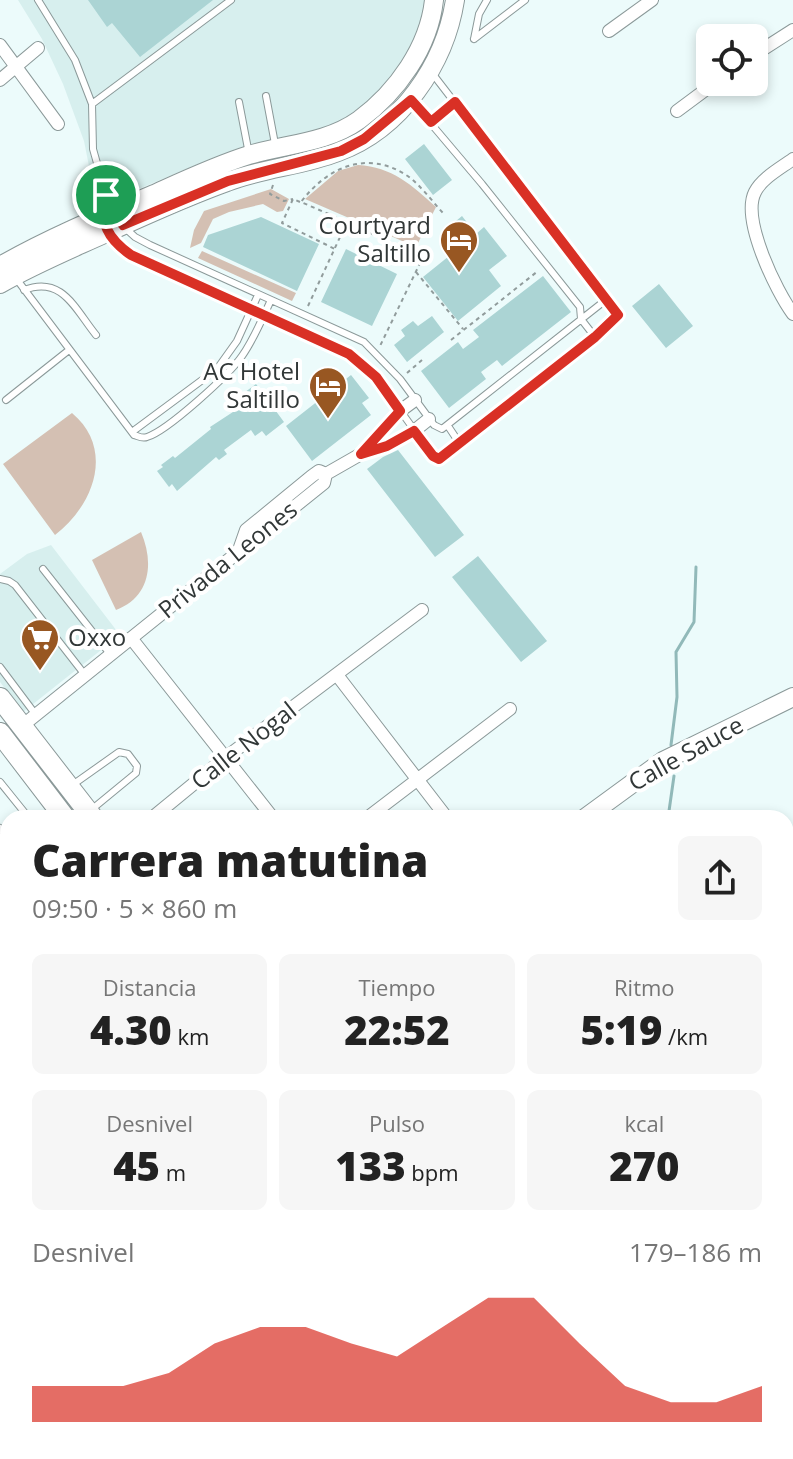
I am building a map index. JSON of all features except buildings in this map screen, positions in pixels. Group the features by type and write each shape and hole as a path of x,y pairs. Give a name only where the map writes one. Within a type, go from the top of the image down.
{"main road":[{"path":"0,698 29,721 69,788 87,810"},
{"path":"2,740 59,810"}],"street":[{"path":"10,279 111,216 252,164 275,149 309,141 357,121 381,100 411,63 425,37 434,0"},
{"path":"252,164 280,167 341,151 364,139 411,100 444,41 455,0"},
{"path":"609,31 652,0"},
{"path":"768,46 793,30"},
{"path":"0,45 58,124"},
{"path":"0,80 38,48"},
{"path":"677,111 697,96"},
{"path":"309,141 309,153 319,158"},
{"path":"791,308 765,260 750,210 753,195 759,186 793,159"},
{"path":"361,454 400,411 415,400"},
{"path":"361,454 387,446 429,419"},
{"name":"Privada Leones","path":"29,721 325,478 361,454"},
{"name":"Calle Nogal","path":"162,810 225,758 422,610"},
{"path":"131,638 267,810"},
{"path":"337,675 441,810"},
{"name":"Calle Sauce","path":"596,810 663,761 793,697"},
{"path":"378,810 510,709"}],"lane":[{"path":"38,0 75,60 92,104 93,149 119,247 251,311 329,344 363,363 433,456 439,459 618,317 430,70"},
{"path":"92,104 231,0"},
{"path":"487,0 479,14 474,39 525,0"},
{"path":"425,37 444,41"},
{"path":"425,37 444,41"},
{"path":"266,96 280,167"},
{"path":"411,100 580,307 581,319 595,337"},
{"path":"239,102 252,164"},
{"path":"431,122 455,102"},
{"path":"111,216 135,237 150,245 342,330 374,350 438,428 448,426 607,299"},
{"path":"10,279 60,290 96,335"},
{"path":"10,279 137,437 146,437 206,395 241,359 271,300"},
{"path":"132,432 217,369 237,341 258,295"},
{"path":"6,400 69,350"},
{"path":"363,363 374,350"},
{"path":"448,426 460,444"},
{"path":"43,569 110,654"},
{"path":"0,579 15,585 85,675"},
{"path":"0,667 29,721"},
{"path":"69,788 119,752 128,754 137,766 136,773 96,810"},
{"path":"0,782 23,810"}],"path":[{"path":"301,202 312,187 333,172 354,163 368,162 407,175 443,213"},
{"path":"270,194 284,201 293,199 301,202 423,257 374,350"},
{"path":"293,199 282,223 335,249"},
{"path":"304,314 347,222"},
{"path":"451,340 545,266"},
{"path":"416,272 463,330"},
{"path":"400,379 422,360"}],"shaded area":[{"path":"18,0 428,0 412,47 397,71 364,107 344,120 329,128 208,160 93,204 94,191 84,141 42,39"},
{"path":"358,165 391,173 436,207 416,247 305,199 338,171"},
{"path":"271,189 289,199 283,211 277,212 263,204 229,212 213,219 201,243 190,248 194,230 204,211"},
{"path":"202,251 296,293 292,301 198,258"},
{"path":"72,413 85,427 93,443 96,460 94,476 80,508 55,535 3,464"},
{"path":"141,532 148,555 143,588 128,604 116,610 92,560"},
{"path":"51,545 120,635 23,712 0,682 0,574 27,554"}],"waterway":[{"path":"671,745 677,697 676,652 694,622 696,567"},
{"path":"669,810 674,776"}],"place":[{"name":"Courtyard Saltillo","path":"459,274"},
{"name":"AC Hotel Saltillo","path":"328,420"},
{"name":"Oxxo","path":"40,672"}],"route":[{"path":"411,100 431,122 455,102 618,313 618,317 442,458 433,456 414,431 387,446 361,454 400,411 363,363 329,344 131,255 119,247 107,232 102,215 106,195 123,225 228,181 341,151 364,139 411,100"}]}
